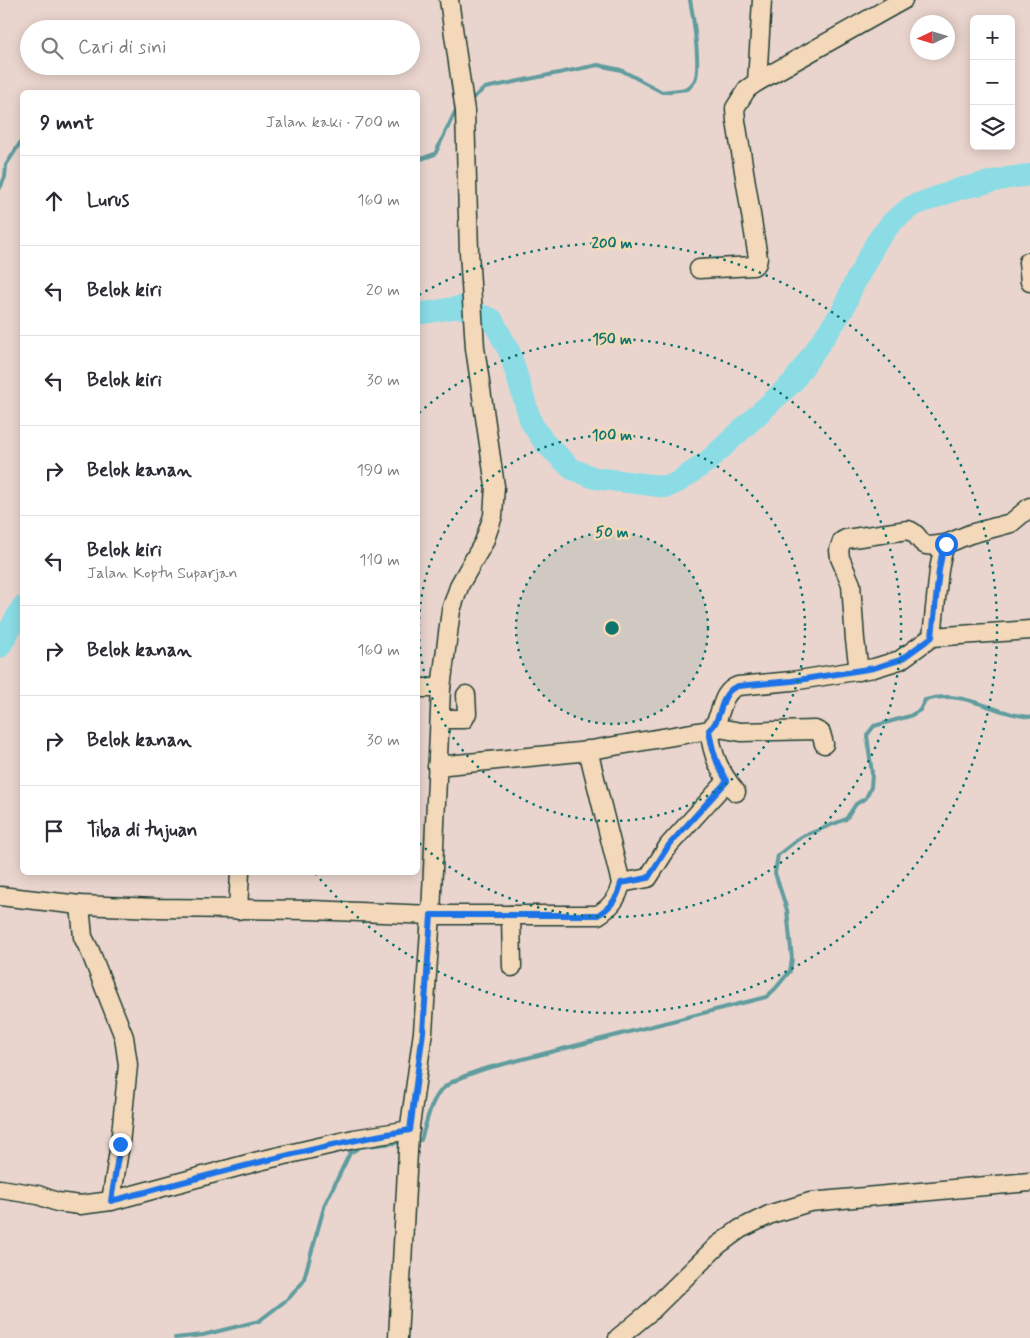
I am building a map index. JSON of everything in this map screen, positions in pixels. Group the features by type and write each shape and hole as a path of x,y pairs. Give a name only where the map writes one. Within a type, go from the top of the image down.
{"street":[{"path":"398,1338 410,1132 423,1032 431,915 441,688 451,610 460,584 484,542 493,516 495,486 475,348 463,103 449,0"},
{"path":"757,82 762,0"},
{"path":"700,269 753,266 757,263 758,250 735,108 747,89 903,0"},
{"path":"1028,262 1030,282"},
{"path":"859,671 851,584 840,558 842,541 908,530 917,534 922,543 926,545 946,544 970,534 1011,523 1030,507"},
{"path":"932,637 939,570 946,544"},
{"path":"621,883 648,878 669,845 727,780 712,751 711,729 726,693 732,688 859,671 900,660 932,637 1030,630"},
{"path":"420,688 441,688"},
{"path":"440,719 464,719 466,695"},
{"path":"437,766 588,750 711,729 742,732 815,730 821,733 824,744"},
{"path":"0,896 80,906 311,910 431,915 598,915 608,909 619,894 621,883 588,750"},
{"path":"238,910 240,875"},
{"path":"80,906 83,937 124,1037 128,1065 120,1144 111,1201"},
{"path":"511,915 512,967"},
{"path":"0,1189 38,1195 57,1202 80,1205 111,1201 258,1161 354,1140 410,1132"},
{"path":"618,1338 652,1310 718,1244 740,1229 771,1214 810,1202 1030,1182"}],"waterway":[{"path":"468,102 485,88 598,65 621,70 662,92 688,89 694,82 697,73 696,41 690,0"},
{"path":"420,159 435,154 455,112 459,109"},
{"path":"0,188 5,177 6,165 20,143"},
{"path":"420,314 459,307 492,319 510,353 531,422 544,442 572,469 595,478 667,487 678,482 708,461 793,382 843,310 852,288 877,241 892,222 912,206 959,189 1030,175"},
{"path":"0,647 20,611"},
{"path":"413,1141 421,1140 430,1111 439,1093 446,1086 468,1075 484,1069 766,997 790,971 792,959 787,910 775,873 778,855 801,837 846,819 856,804 866,798 871,787 872,774 867,735 874,726 910,716 920,710 925,700 947,697 967,700 1012,714 1030,717"},
{"path":"175,1338 203,1335 259,1321 289,1298 303,1282 325,1204 350,1153 360,1147 403,1142"}],"route":[{"path":"120,1144 111,1201 258,1161 410,1130 423,1032 431,915 598,915 608,909 619,894 621,883 648,878 669,845 727,781 718,767 712,751 709,730 716,722 726,693 738,686 792,681 874,668 900,660 916,650 932,637 939,570 946,544"}]}
